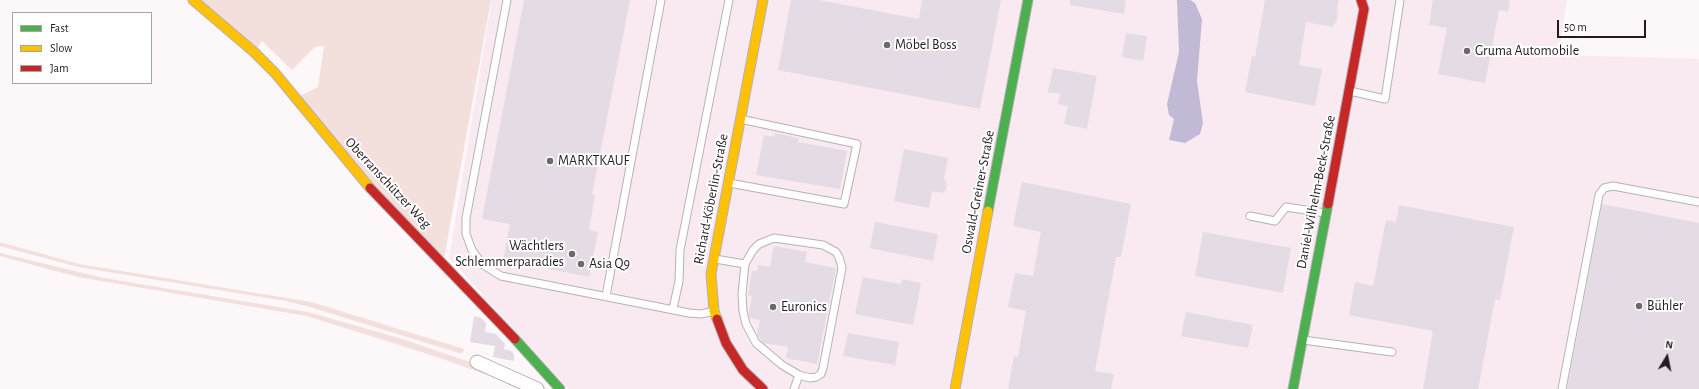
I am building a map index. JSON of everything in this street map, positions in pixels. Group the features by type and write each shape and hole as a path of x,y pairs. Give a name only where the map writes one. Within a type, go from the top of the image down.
{"street":[{"name":"Oberranschützer Weg","path":"193,0 254,52 275,73 366,184 481,302 560,389"},
{"name":"Richard-Köberlin-Straße","path":"762,0 711,274 714,311 719,327 733,357 763,389"},
{"name":"Oswald-Greiner-Straße","path":"955,389 1028,0"},
{"name":"Daniel-Wilhelm-Beck-Straße","path":"1293,389 1350,91 1364,9 1361,0"},
{"path":"477,362 537,389"}],"lane":[{"path":"507,0 470,199 466,234 472,250 482,264 501,276 701,314 714,311"},
{"path":"606,296 661,0"},
{"path":"673,309 679,281 680,250 729,0"},
{"path":"1350,91 1384,99 1400,0"},
{"path":"728,183 844,204 857,144 740,119"},
{"path":"1562,389 1599,195 1604,188 1613,186 1699,202"},
{"path":"1250,216 1275,221 1286,207 1327,214"},
{"path":"774,238 823,245 836,252 842,268 821,374 810,378 799,375 782,365 760,347 746,324 742,294 745,264 753,250 759,244 774,238"},
{"path":"713,258 745,264"},
{"path":"1302,340 1392,352"},
{"path":"794,389 799,375"}],"shaded area":[{"path":"198,0 491,0 444,258 368,182 300,96 318,87 324,46 315,47 292,70 262,41 256,50"},
{"path":"492,0 1567,0 1558,55 1699,59 1699,389 569,389 449,258"},
{"path":"1177,0 1190,0 1195,3 1202,19 1197,81 1203,123 1200,134 1185,143 1169,140 1174,119 1169,115 1167,104 1179,52"},
{"path":"0,242 79,264 311,302 464,349 462,354 286,301 78,267 0,246"},
{"path":"0,253 104,278 308,312 399,338 498,373 496,378 434,356 307,316 78,277 0,256"}],"building":[{"path":"524,0 630,0 592,195 595,195 589,230 598,232 589,277 503,260 510,224 482,219"},
{"name":"Möbel Boss","path":"791,0 819,0 919,19 922,0 1001,0 980,109 778,70"},
{"path":"1070,0 1126,0 1124,14 1070,5"},
{"path":"1265,0 1338,0 1337,19 1333,27 1306,22 1299,65 1322,69 1315,106 1245,92 1252,56 1255,57"},
{"name":"Gruma Automobile","path":"1433,0 1510,0 1508,12 1499,10 1485,83 1438,74 1447,28 1429,25"},
{"path":"1126,33 1147,36 1143,61 1122,57"},
{"path":"1053,68 1097,76 1087,129 1064,124 1068,106 1058,104 1060,94 1048,92"},
{"path":"775,133 799,138 798,142 847,151 840,189 756,175 764,135 774,137"},
{"path":"904,149 948,158 944,179 947,183 946,190 942,193 932,191 929,208 894,201"},
{"path":"1022,182 1131,204 1121,257 1116,257 1095,371 1114,374 1111,389 1008,389 1014,356 1018,357 1026,311 1008,307 1015,273 1033,276 1041,232 1013,226"},
{"name":"Bühler","path":"1602,204 1699,223 1699,389 1567,389"},
{"path":"1399,205 1514,227 1500,300 1495,299 1478,389 1423,389 1433,331 1349,315 1355,282 1373,286 1386,220 1396,222"},
{"path":"875,222 938,234 933,261 870,248"},
{"path":"1203,232 1291,248 1283,293 1195,276"},
{"path":"774,246 807,252 805,262 836,268 817,364 786,358 788,347 763,343 757,334 760,320 750,318 749,313 752,296 748,295 752,271 757,271 758,265 770,267"},
{"path":"863,277 901,284 902,279 921,283 913,325 855,314"},
{"path":"1186,312 1253,325 1248,348 1181,336"},
{"path":"474,316 481,318 486,323 485,332 496,334 505,344 504,349 511,351 514,354 514,361 493,357 495,346 470,342"},
{"path":"848,333 899,342 895,365 843,356"}],"traffic: fast":[{"path":"988,211 1028,0"},
{"path":"1293,389 1328,204"},
{"path":"515,339 560,389"}],"traffic: slow":[{"path":"193,0 254,52 275,73 370,188"},
{"path":"717,319 714,311 711,274 763,0"},
{"path":"955,389 988,211"}],"traffic: jam":[{"path":"1328,204 1364,9 1361,0"},
{"path":"370,188 515,339"},
{"path":"717,319 726,343 743,370 763,389"}],"place":[{"name":"Möbel Boss","path":"887,45"},
{"name":"Gruma Automobile","path":"1467,51"},
{"name":"MARKTKAUF","path":"550,161"},
{"name":"Wächtlers Schlemmerparadies","path":"572,254"},
{"name":"Asia Q9","path":"581,264"},
{"name":"Bühler","path":"1639,306"},
{"name":"Euronics","path":"773,307"}]}
